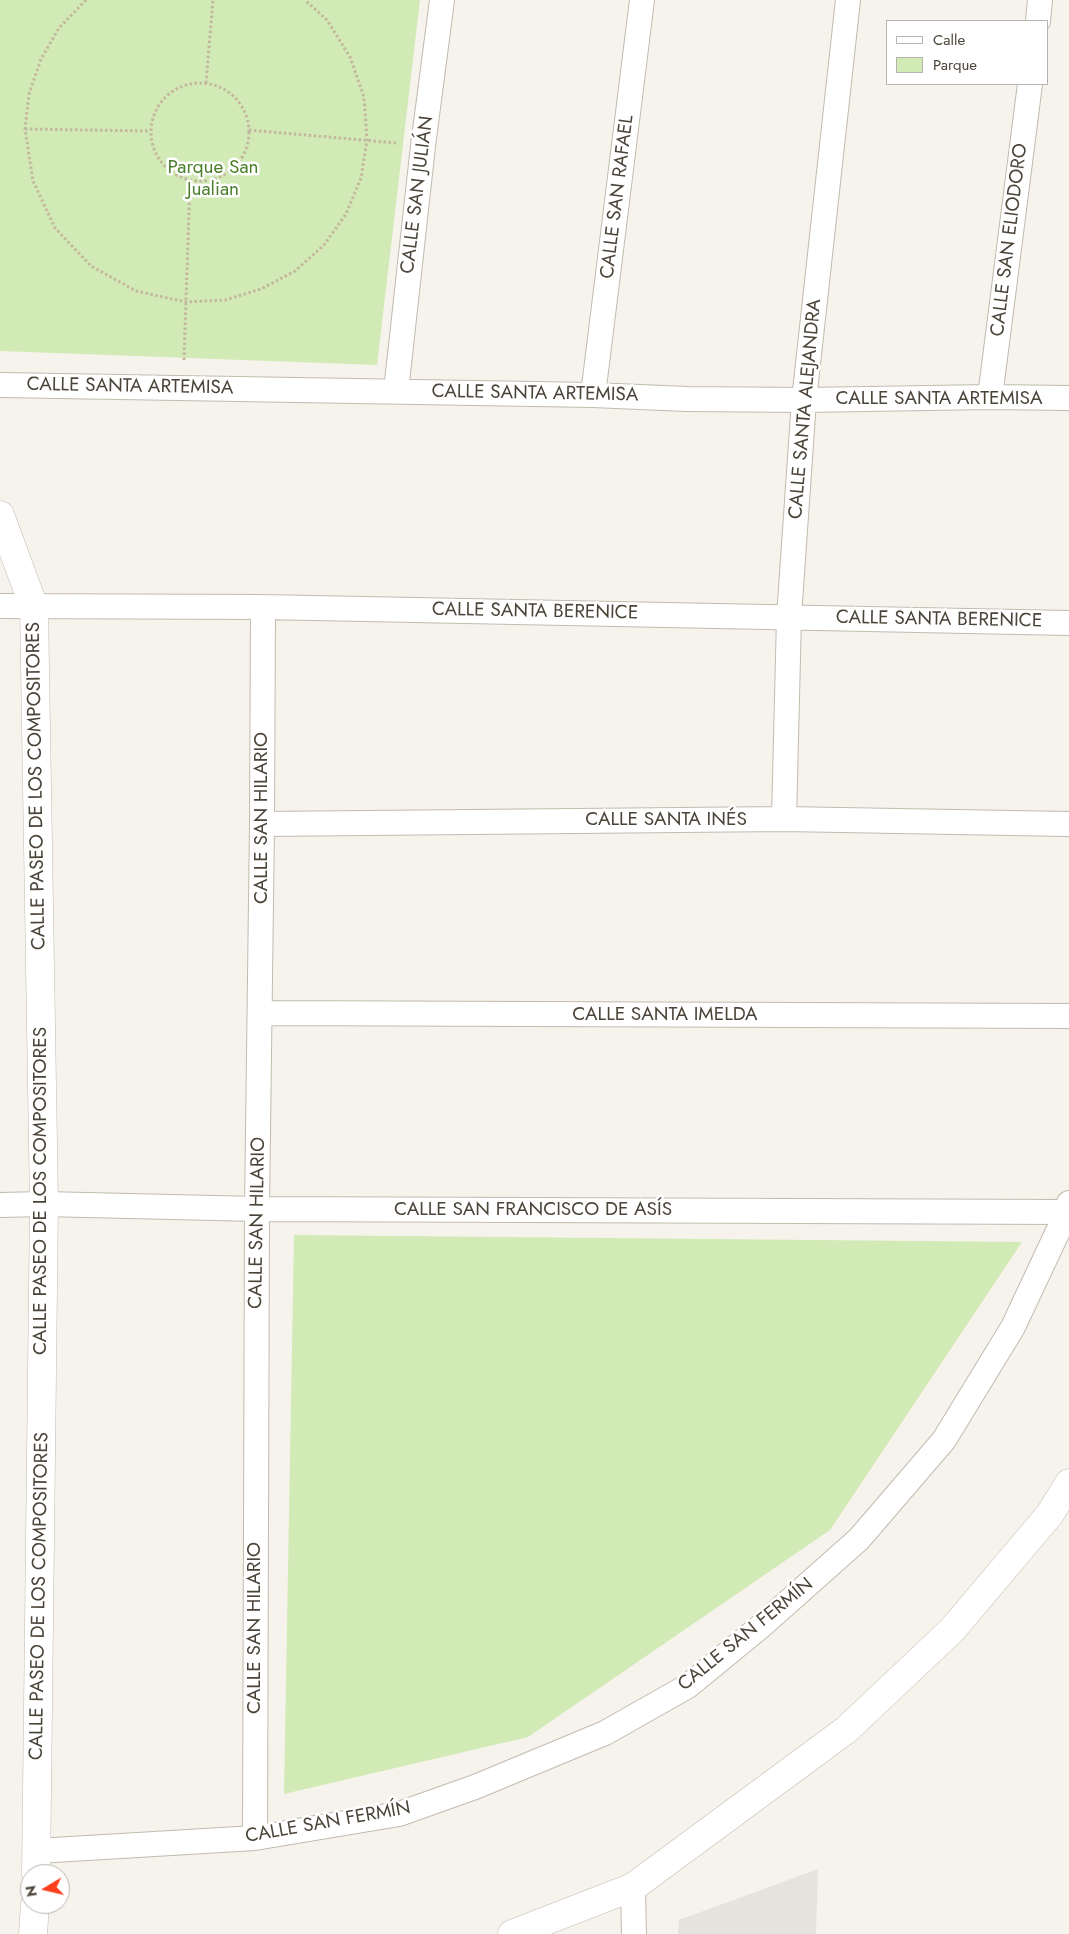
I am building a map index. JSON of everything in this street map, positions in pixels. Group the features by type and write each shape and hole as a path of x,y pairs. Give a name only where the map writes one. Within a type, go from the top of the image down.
{"street":[{"name":"CALLE SAN JULIÁN","path":"396,391 423,146 442,0"},
{"name":"CALLE SAN RAFAEL","path":"593,395 642,0"},
{"name":"CALLE SANTA ALEJANDRA","path":"784,819 789,617 804,400 848,0"},
{"path":"1038,20 1040,0"},
{"name":"CALLE SAN ELIODORO","path":"990,397 1030,85"},
{"name":"CALLE SANTA ARTEMISA","path":"0,385 593,395 687,399 1069,398"},
{"name":"CALLE PASEO DE LOS COMPOSITORES","path":"0,515 34,607 44,1204 36,1863"},
{"name":"CALLE SANTA BERENICE","path":"0,606 263,607 1069,623"},
{"name":"CALLE SAN HILARIO","path":"254,1838 257,1209 263,607"},
{"name":"CALLE SANTA INÉS","path":"262,824 784,819 1069,824"},
{"name":"CALLE SANTA IMELDA","path":"260,1013 1069,1016"},
{"name":"CALLE SAN FRANCISCO DE ASÍS","path":"0,1205 44,1204 257,1209 1068,1207"},
{"name":"CALLE SAN FERMÍN","path":"36,1863 254,1838 400,1814 456,1794 606,1733 688,1686 760,1627 859,1539 944,1440 1013,1327 1068,1207"},
{"path":"512,1934 633,1887 846,1730 952,1630 1050,1514 1069,1483"},
{"path":"633,1887 634,1934"},
{"path":"33,1934 34,1914"}],"path":[{"path":"86,0 59,28 41,59 29,94 25,129 33,181 55,228 90,266 136,291 186,302 225,300 261,290 295,271 324,245 346,214 361,178 367,140 364,97 350,57 327,20 305,0"},
{"path":"206,83 214,0"},
{"path":"190,83 206,83 222,88 236,98 246,113 249,130 248,145 242,158 232,170 205,182 190,181 177,176 166,168 157,157 152,145 150,131 153,115 162,100 174,89 190,83"},
{"path":"25,129 150,131"},
{"path":"249,130 423,146"},
{"path":"182,388 190,181"}],"shaded area":[{"path":"818,1869 816,1934 678,1934 679,1920"}],"green space":[{"name":"Parque San Jualian","path":"0,0 420,0 377,365 0,351"},
{"path":"294,1235 1022,1242 830,1530 528,1737 284,1794"}]}
